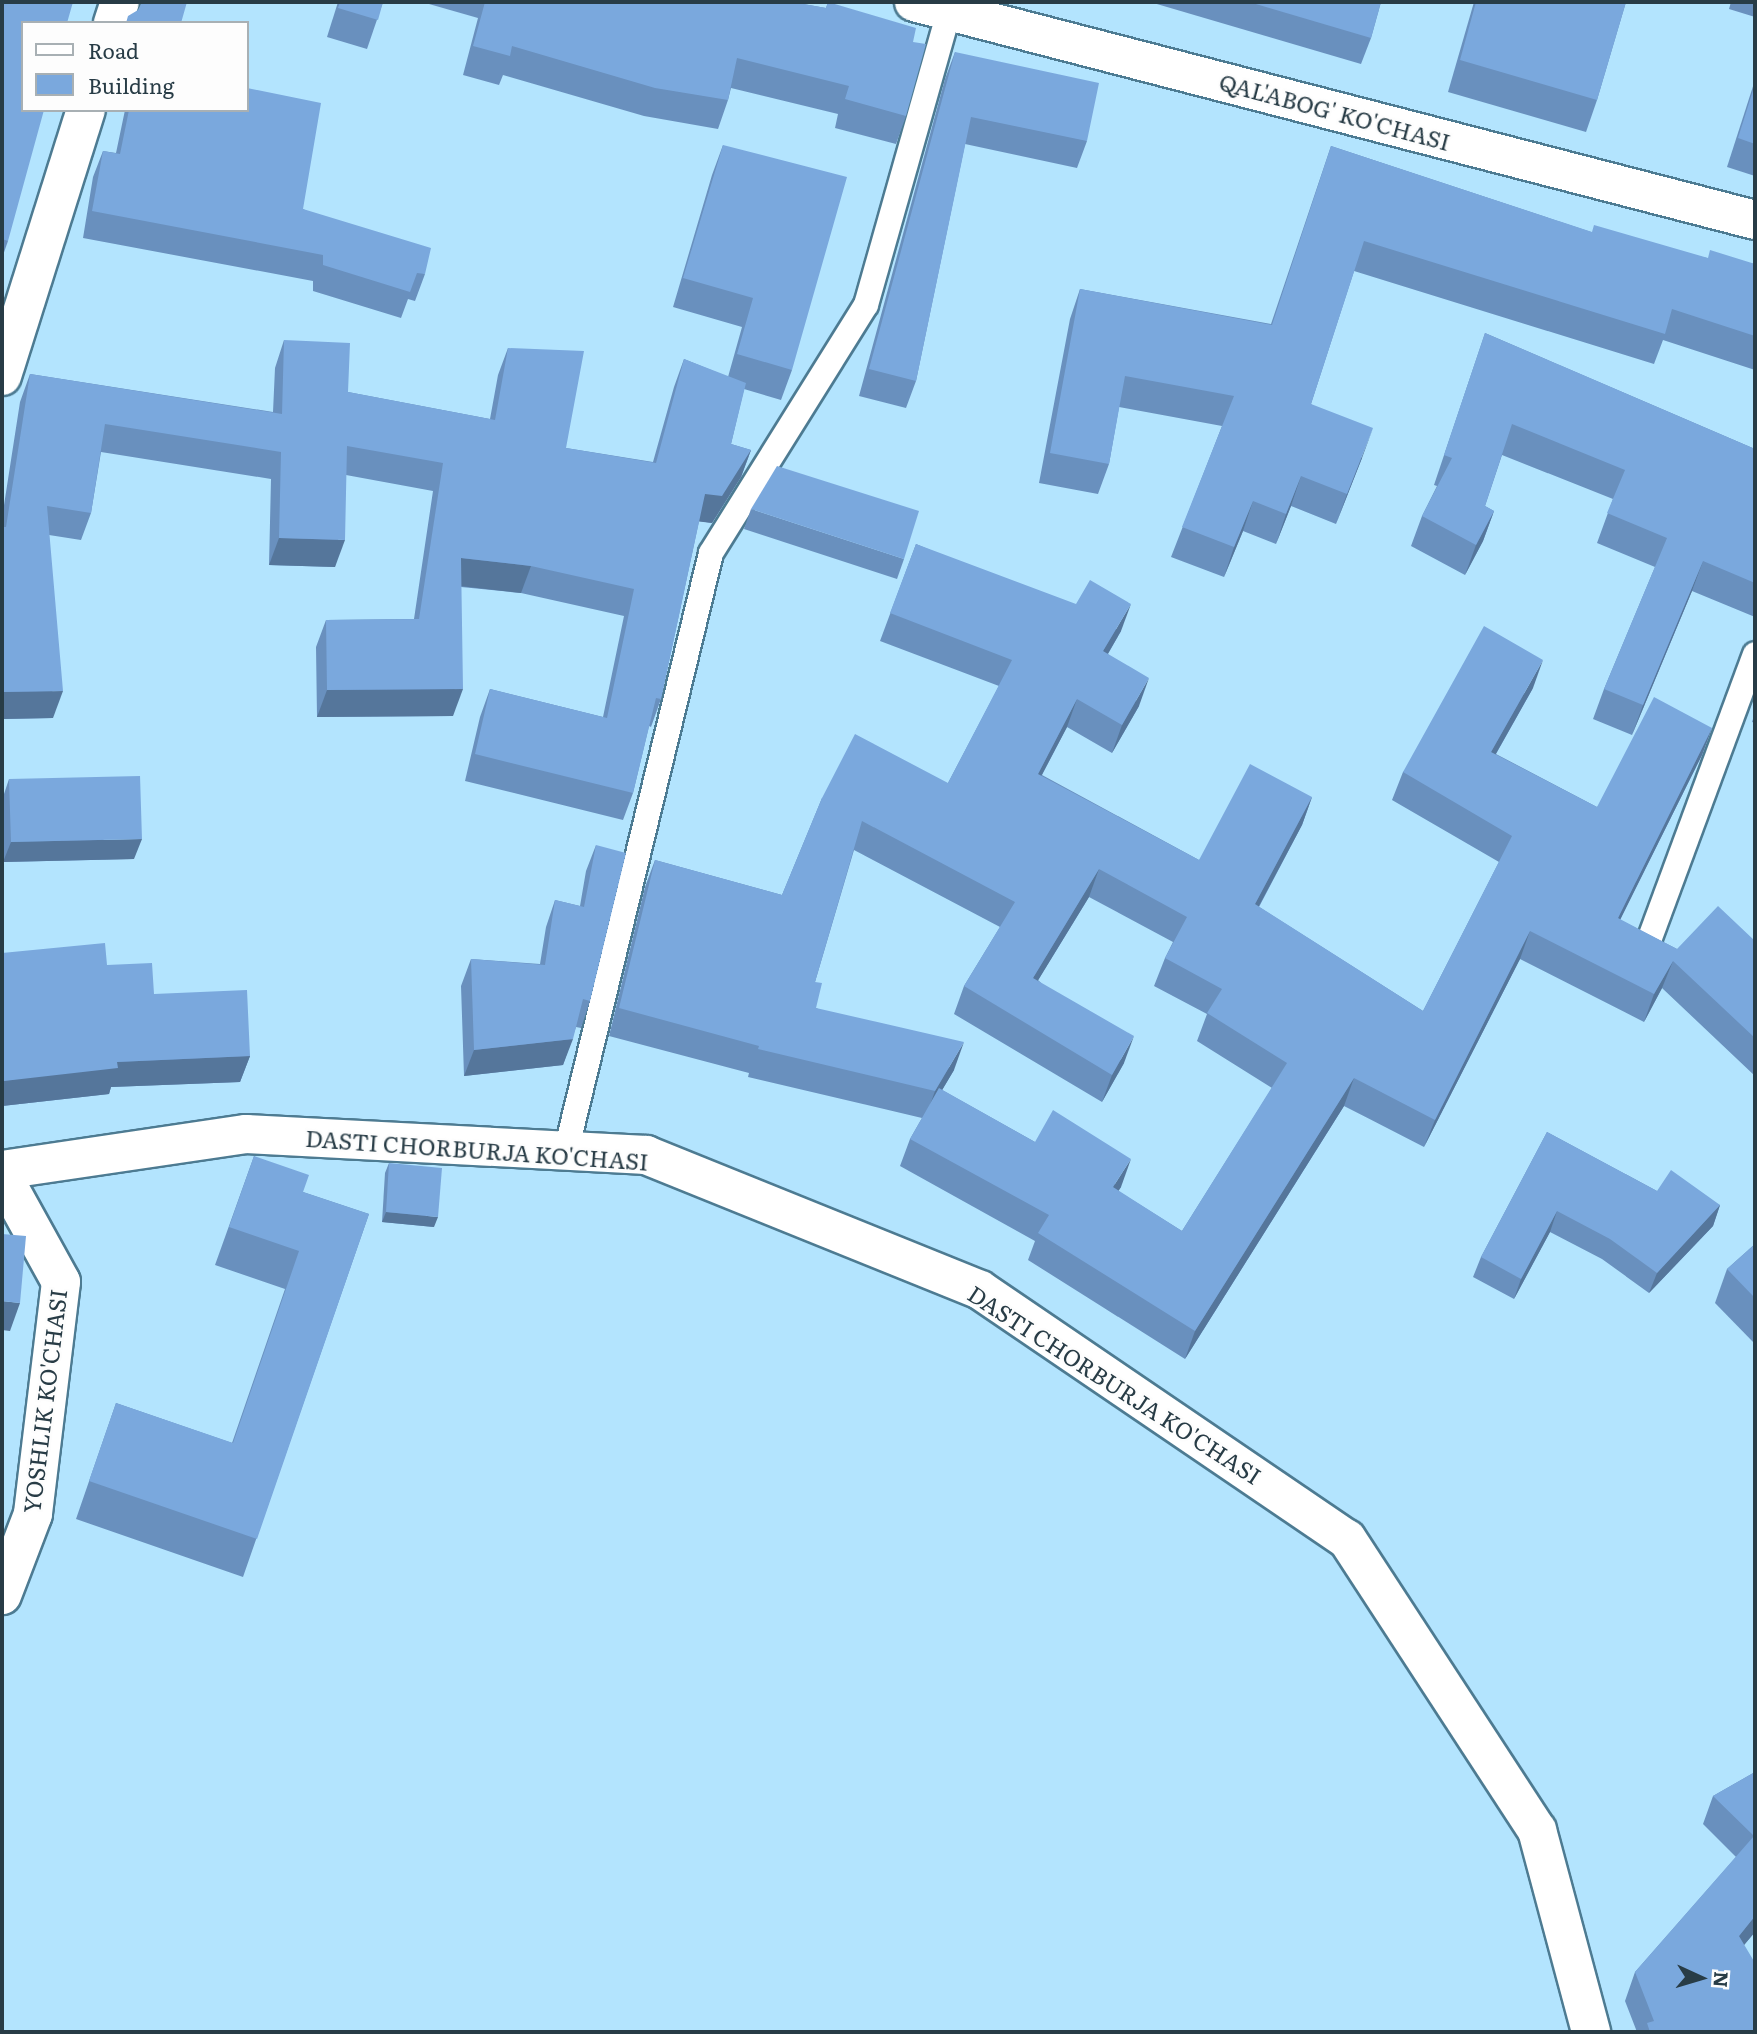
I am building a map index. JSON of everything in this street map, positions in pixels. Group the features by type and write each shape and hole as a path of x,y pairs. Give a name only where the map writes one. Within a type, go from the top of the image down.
{"street":[{"path":"114,21 120,2"},
{"name":"QAL'ABOG' KO'CHASI","path":"932,6 1755,220"},
{"path":"2,376 85,112"},
{"name":"DASTI CHORBURJA KO'CHASI","path":"2,1172 246,1134 646,1155 980,1290 1348,1539 1537,1830 1591,2032"},
{"name":"YOSHLIK KO'CHASI","path":"2,1172 61,1282 33,1514 2,1595"}],"lane":[{"path":"566,1151 711,553 866,304 932,6"},
{"path":"1647,946 1755,654"}],"building":[{"path":"2,2 73,2 68,21 21,21 21,112 43,112 8,241 2,239"},
{"path":"142,2 187,2 182,21 127,21 128,16 138,10"},
{"path":"340,2 383,2 378,20 338,8"},
{"path":"485,2 792,2 826,8 828,2 916,28 913,42 926,44 906,116 845,99 849,86 737,58 728,100 655,88 512,46 510,56 473,46"},
{"path":"1249,2 1381,2 1371,38"},
{"path":"1476,2 1626,2 1597,100 1460,60"},
{"path":"955,52 1099,83 1087,141 971,117 916,381 869,369"},
{"path":"1755,84 1755,144 1738,138"},
{"path":"248,88 321,103 303,209 431,248 425,274 417,273 410,292 323,265 323,255 92,211 103,151 120,154 129,112 248,112"},
{"path":"723,145 847,177 792,370 737,354 753,298 683,278"},
{"path":"1331,146 1592,232 1594,225 1708,258 1710,250 1755,264 1755,336 1672,309 1665,334 1364,241 1311,404 1373,428 1347,494 1301,476 1286,514 1253,501 1234,547 1182,527 1234,396 1125,376 1109,464 1050,453 1080,289 1272,325"},
{"path":"1485,333 1755,449 1755,583 1703,561 1643,705 1604,689 1667,538 1607,513 1625,470 1512,424 1485,506 1494,511 1476,545 1422,516 1452,458 1444,455"},
{"path":"284,340 350,343 348,392 495,420 508,348 584,351 566,448 656,463 684,359 746,383 731,444 751,450 722,496 705,494 661,699 656,698 633,793 475,754 490,689 607,718 634,589 531,566 461,558 463,689 327,690 326,620 419,619 443,463 347,446 345,540 279,538 281,452 105,424 91,513 47,506 63,691 2,692 2,527 6,527 30,374 282,414"},
{"path":"777,466 919,511 904,559 751,509"},
{"path":"916,544 1076,604 1090,580 1131,604 1103,651 1149,678 1122,725 1077,699 1038,774 1199,860 1250,764 1312,797 1255,904 1423,1011 1512,836 1403,772 1484,626 1543,660 1491,752 1597,807 1654,697 1712,728 1618,918 1677,949 1718,906 1755,941 1755,1038 1673,961 1654,994 1530,931 1435,1120 1354,1078 1195,1331 1038,1233 1049,1215 910,1139 939,1088 1035,1142 1053,1110 1131,1159 1113,1187 1182,1231 1287,1063 1207,1013 1222,989 1165,958 1187,917 1099,869 1033,978 1134,1036 1112,1075 964,986 1015,902 862,821 815,982 822,983 816,1008 964,1042 935,1091 758,1049 759,1046 619,1008 655,860 782,895 822,798 855,734 948,783 1012,660 890,613"},
{"path":"140,776 142,839 11,842 9,779"},
{"path":"596,845 626,853 590,1001 583,999 573,1039 474,1050 471,959 545,965 555,900 584,907"},
{"path":"105,943 107,965 152,963 154,994 247,990 250,1056 117,1062 118,1068 4,1081 2,953"},
{"path":"1547,1132 1657,1191 1671,1170 1720,1205 1657,1273 1610,1239 1557,1211 1521,1279 1481,1257"},
{"path":"254,1156 309,1175 303,1192 369,1214 257,1539 89,1481 116,1403 233,1443 299,1251 229,1227"},
{"path":"389,1163 442,1168 438,1217 386,1212"},
{"path":"2,1234 26,1236 20,1303 2,1301"},
{"path":"1755,1244 1755,1298 1727,1269"},
{"path":"1755,1772 1755,1916 1739,1936 1755,1963 1755,2032 1650,2032 1647,2023 1654,2021 1635,1972 1754,1836 1713,1796"}]}
